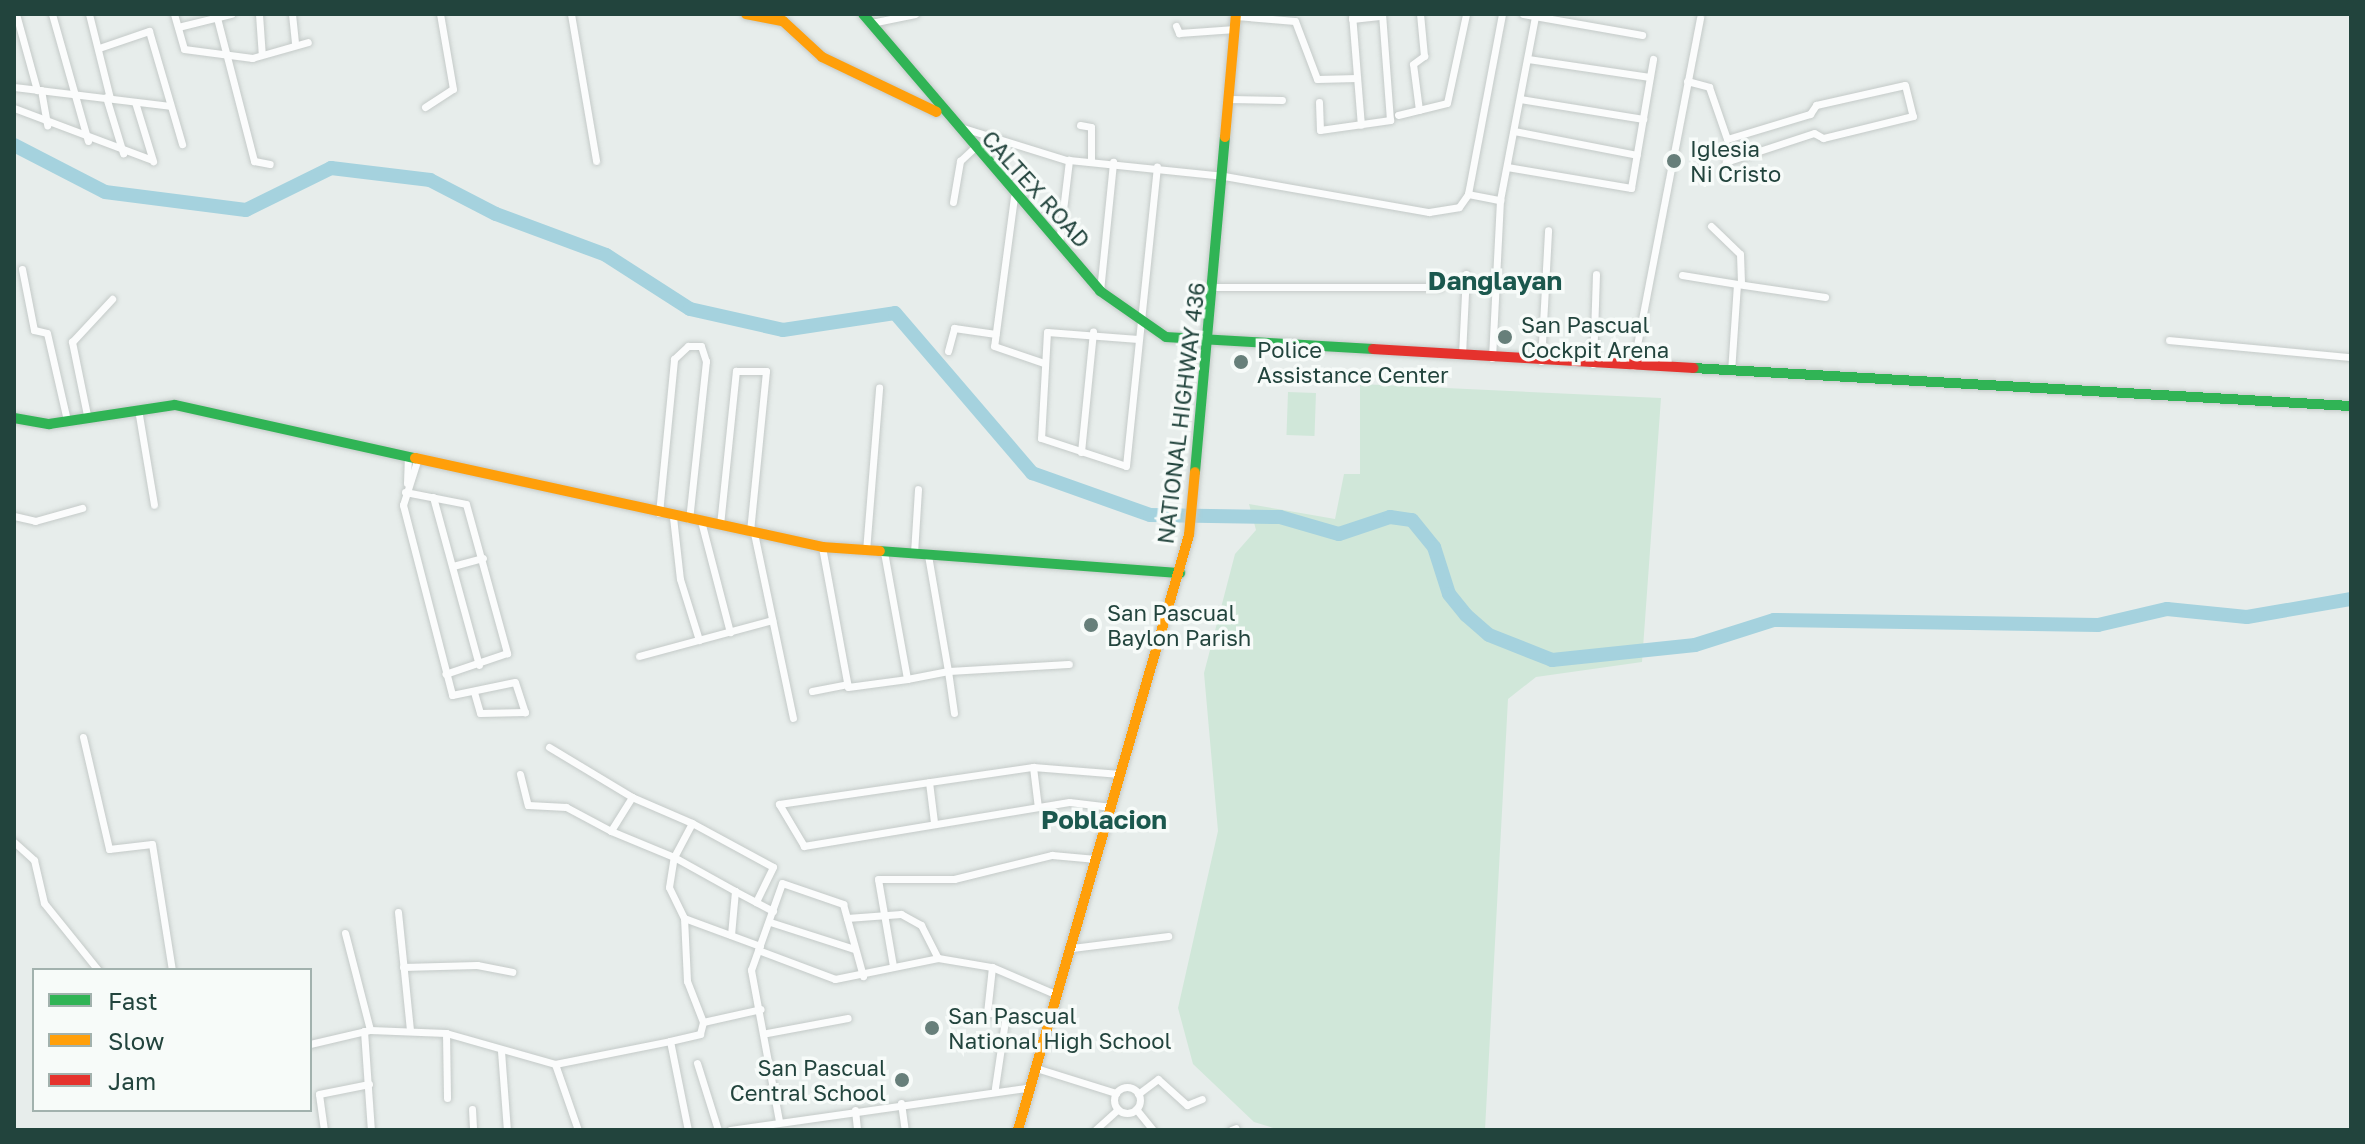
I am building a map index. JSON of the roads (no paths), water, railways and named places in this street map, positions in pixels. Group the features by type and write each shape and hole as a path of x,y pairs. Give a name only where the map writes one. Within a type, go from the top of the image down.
{"street":[{"path":"16,14 47,125"},
{"path":"52,14 88,141"},
{"path":"89,14 123,153"},
{"path":"174,14 184,49 225,54 262,53 308,42"},
{"path":"178,27 231,14"},
{"path":"259,14 262,53"},
{"path":"292,14 295,45"},
{"path":"425,107 453,89 440,14"},
{"path":"571,14 596,161"},
{"path":"746,14 783,21 822,57 942,114"},
{"name":"CALTEX ROAD","path":"863,14 942,114 1100,291 1140,322 1166,337 1211,345 2351,406"},
{"path":"871,23 915,14"},
{"path":"1419,110 1413,64 1424,56 1420,14"},
{"path":"1398,115 1447,103 1466,14"},
{"path":"954,128 1069,161 1113,162 1224,176 1429,212 1459,207 1468,194 1502,14"},
{"path":"1523,14 1642,35"},
{"path":"1236,15 1295,21 1317,79 1357,78"},
{"name":"NATIONAL HIGHWAY 436","path":"1018,1130 1189,535 1217,287 1236,15"},
{"path":"1319,102 1318,129 1361,125 1391,117 1382,15 1352,17 1361,125"},
{"path":"217,16 254,161 270,164"},
{"path":"1492,359 1500,200 1535,16"},
{"path":"1633,366 1700,17"},
{"path":"1176,26 1179,33 1235,29"},
{"path":"99,48 149,31 182,144"},
{"path":"1528,59 1650,77"},
{"path":"1507,167 1629,189 1653,59"},
{"path":"1687,81 1709,87 1726,139 1810,114 1816,105 1904,84 1913,115 1823,138 1814,133 1726,162"},
{"path":"14,87 170,106"},
{"path":"1230,99 1282,100"},
{"path":"1520,99 1643,119"},
{"path":"14,108 88,141 153,161 135,102"},
{"path":"1810,114 1814,133"},
{"path":"1080,125 1091,127 1091,161"},
{"path":"1514,131 1637,155"},
{"path":"953,202 960,161 973,149"},
{"path":"1059,243 1069,161"},
{"path":"1100,291 1113,162"},
{"path":"1138,339 1050,330 1038,433 1081,452 1126,466 1157,167"},
{"path":"1468,194 1500,200"},
{"path":"1014,197 996,350 1044,363"},
{"path":"1711,226 1740,254 1731,371"},
{"path":"1541,361 1548,230"},
{"path":"22,269 34,330 47,333 67,420"},
{"path":"1462,357 1466,274"},
{"path":"1593,364 1596,274"},
{"path":"1682,275 1825,297"},
{"path":"1217,287 1440,287"},
{"path":"87,415 72,342 112,299"},
{"path":"948,351 954,328 996,334"},
{"path":"1081,452 1093,332"},
{"path":"2169,340 2349,357"},
{"path":"659,513 674,359 688,346 701,346 689,519"},
{"path":"720,525 736,371 766,371 752,533 793,718"},
{"path":"866,551 879,388"},
{"path":"14,418 67,420 138,409 192,408 412,460 822,547 1180,573"},
{"path":"138,409 154,505"},
{"path":"412,460 405,492 445,674 453,697 515,682 525,712 480,713 474,692"},
{"path":"914,553 918,489"},
{"path":"405,492 466,504 507,653 445,674"},
{"path":"433,497 479,665"},
{"path":"14,516 35,521 82,508"},
{"path":"673,517 680,579 699,640"},
{"path":"701,521 730,632"},
{"path":"822,547 847,684"},
{"path":"884,552 907,679"},
{"path":"928,555 954,713"},
{"path":"453,566 483,558"},
{"path":"639,656 772,620"},
{"path":"812,691 948,671 1069,664"},
{"path":"83,737 109,849 152,844 172,968"},
{"path":"549,747 632,797 692,823 773,867 756,902"},
{"path":"1033,767 1038,806"},
{"path":"1111,807 1038,806 804,846 779,804 1033,767 1120,774"},
{"path":"520,774 528,805 566,807 611,831 674,857 773,911"},
{"path":"929,782 934,822"},
{"path":"611,831 632,797"},
{"path":"312,1044 367,1030 446,1033 555,1064 700,1034 703,1022 687,981 684,918 669,887 674,857 692,823"},
{"path":"14,842 34,860 44,903 96,968"},
{"path":"893,966 878,879 954,879 1052,855 1096,859"},
{"path":"779,1121 767,1033 751,970 782,883 843,904 863,976"},
{"path":"731,935 735,891"},
{"path":"398,912 410,1030"},
{"path":"847,918 883,912 921,925 938,958"},
{"path":"684,918 835,979 954,957 971,969 992,967 1057,995"},
{"path":"770,922 854,949"},
{"path":"345,933 367,1030 371,1130"},
{"path":"1072,948 1168,936"},
{"path":"403,967 477,965 512,972"},
{"path":"992,967 987,1013 1006,1014 995,1088"},
{"path":"703,1022 761,1009"},
{"path":"767,1033 848,1018"},
{"path":"446,1033 447,1098"},
{"path":"670,1041 688,1130"},
{"path":"501,1051 507,1130"},
{"path":"697,1063 718,1130"},
{"path":"555,1064 578,1130"},
{"path":"1036,1068 1116,1093 1128,1087 1138,1094"},
{"path":"1153,1130 1136,1109 1138,1094 1158,1079 1187,1105 1202,1099"},
{"path":"324,1130 319,1094 369,1084"},
{"path":"730,1130 995,1088 1031,1087"},
{"path":"1116,1093 1118,1109"},
{"path":"901,1103 905,1130"},
{"path":"472,1109 473,1130"},
{"path":"1095,1130 1118,1109 1136,1109"},
{"path":"855,1110 857,1130"},
{"path":"804,1117 805,1130"}],"waterway":[{"path":"14,145 105,192 246,210 331,168 430,180 496,214 606,255 690,309 783,330 895,313 1032,473 1150,515 1280,517 1339,534 1390,517 1412,520 1434,547 1449,594 1466,615 1489,635 1552,660 1695,645 1774,620 2098,625 2167,609 2247,617 2351,599"}],"place":[{"name":"Iglesia Ni Cristo","path":"1674,161"},
{"name":"San Pascual Cockpit Arena","path":"1505,337"},
{"name":"Police Assistance Center","path":"1241,362"},
{"name":"San Pascual Baylon Parish","path":"1091,625"},
{"name":"San Pascual National High School","path":"932,1028"},
{"name":"San Pascual Central School","path":"902,1080"}],"district":[{"name":"Danglayan","path":"1495,281"},
{"name":"Poblacion","path":"1104,820"}]}
